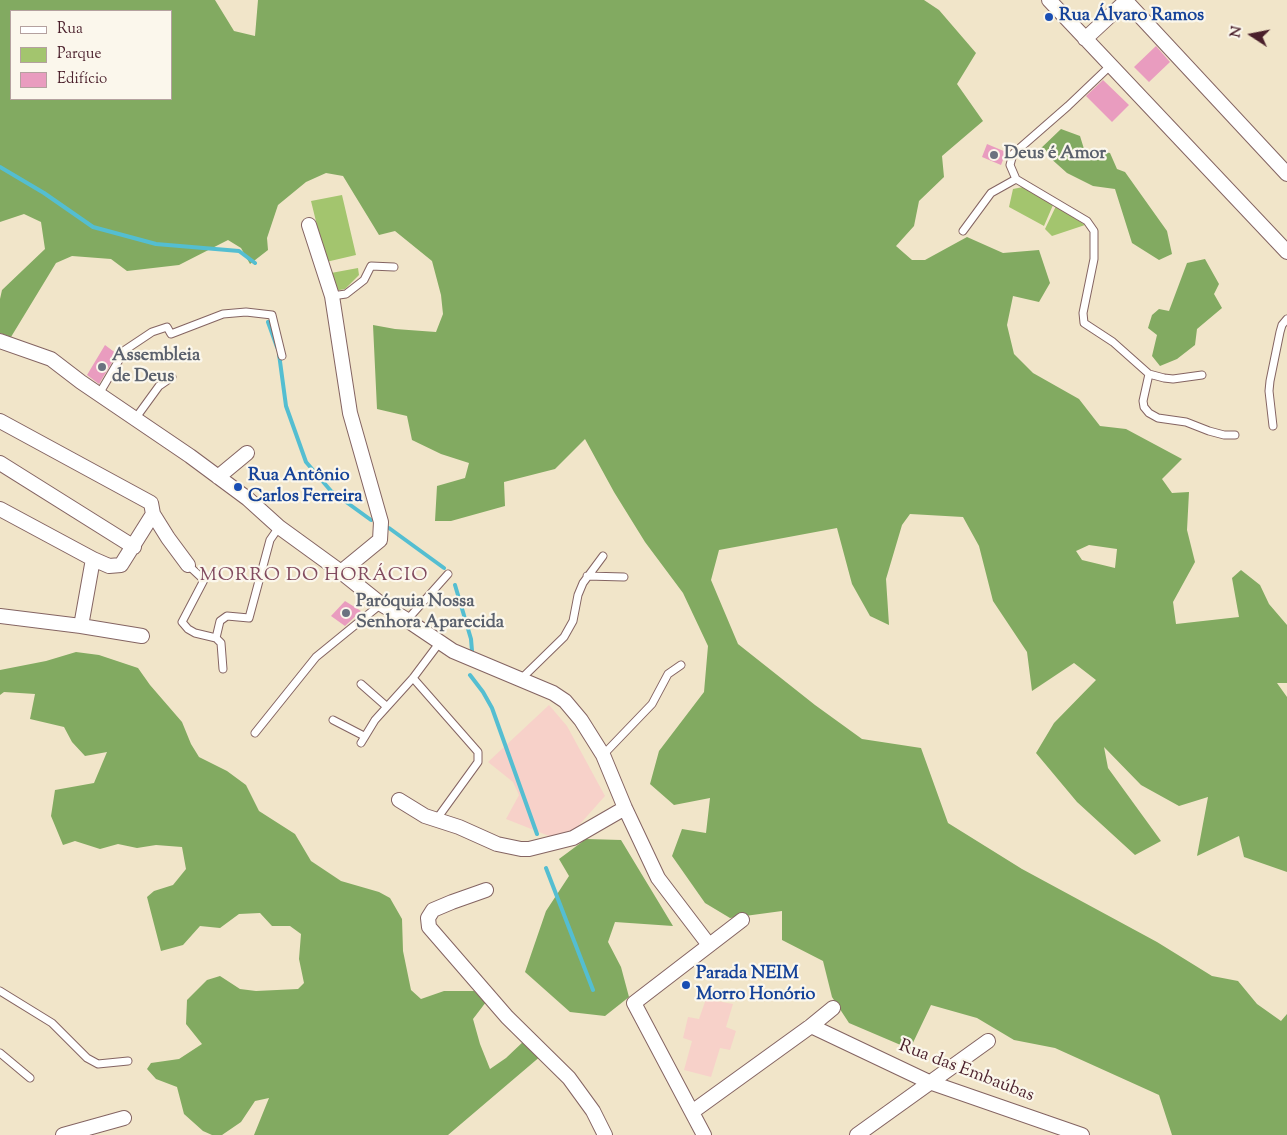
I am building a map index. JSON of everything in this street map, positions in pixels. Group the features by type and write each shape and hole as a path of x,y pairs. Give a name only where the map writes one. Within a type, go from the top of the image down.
{"street":[{"path":"1049,0 1287,252"},
{"path":"1085,39 1126,0 1287,174"},
{"path":"309,225 332,296 350,412 381,522 380,540 341,572"},
{"path":"0,342 51,360 135,420 190,456 248,499 279,528 341,572 381,604 440,642 459,654 553,693 565,701 581,720 603,755 625,808 658,878 709,945"},
{"path":"0,421 151,503 153,514 188,565"},
{"path":"218,477 247,453"},
{"path":"0,463 134,546"},
{"path":"0,509 109,566 121,565 153,514"},
{"path":"81,626 93,559"},
{"path":"0,616 142,636"},
{"path":"400,800 425,816 459,827 497,844 512,848 529,849 573,838 625,808"},
{"path":"486,890 433,910 428,918 429,927 507,1016 569,1078 593,1110 605,1135"},
{"path":"704,1135 634,1003 742,920"},
{"path":"692,1112 811,1026 832,1008"},
{"name":"Rua das Embaúbas","path":"811,1026 929,1082 1082,1135"},
{"path":"857,1135 988,1041"},
{"path":"63,1135 124,1118"}],"lane":[{"path":"1110,65 1068,106 1013,154 1010,164 1016,179 1092,225 1095,240 1094,259 1083,312 1084,323 1113,342 1149,374 1173,379 1202,375"},
{"path":"963,231 991,193 1016,179"},
{"path":"332,296 346,294 364,280 371,266 394,267"},
{"path":"99,394 125,350 152,332 168,327 171,334 223,314 246,312 272,315 282,356"},
{"path":"1273,426 1269,391 1270,381 1280,332 1287,319"},
{"path":"1149,374 1143,401 1144,407 1149,413 1158,418 1186,422 1224,435 1235,435"},
{"path":"135,420 159,386 172,377"},
{"path":"216,638 220,621 227,616 249,618 270,540 279,528"},
{"path":"520,680 570,629 578,595 587,576 603,556"},
{"path":"188,565 204,580 182,622 195,633 216,638 221,643 223,669"},
{"path":"407,620 448,574"},
{"path":"587,576 624,577"},
{"path":"255,733 316,657 381,604"},
{"path":"333,720 363,740 386,706 413,678 440,642"},
{"path":"603,755 652,704 668,674 681,665"},
{"path":"413,678 478,752 478,762 436,820"},
{"path":"361,684 386,706"},
{"path":"0,990 52,1024 87,1058 98,1064 128,1061"},
{"path":"0,1053 30,1078"}],"shaded area":[{"path":"549,705 567,726 605,796 572,833 549,836 506,819 519,795 513,782 488,762"},
{"path":"706,999 733,1004 726,1027 736,1031 730,1050 720,1048 711,1077 684,1070 692,1041 683,1038 688,1017 699,1019"}],"green space":[{"path":"0,0 215,0 234,31 255,36 258,0 924,0 939,10 976,53 957,84 983,121 942,156 944,177 919,201 914,226 896,246 912,260 925,260 967,237 1003,253 1039,250 1050,283 1039,302 1013,296 1007,325 1014,354 1033,373 1079,399 1100,426 1126,429 1182,459 1162,479 1172,493 1189,492 1187,530 1195,562 1173,602 1176,624 1239,617 1232,578 1241,570 1260,585 1269,604 1287,625 1287,683 1277,683 1287,697 1287,872 1244,857 1239,836 1197,856 1208,797 1179,806 1141,785 1104,747 1108,768 1161,841 1135,855 1077,802 1036,753 1054,723 1096,680 1074,663 1032,691 1027,652 993,601 979,546 963,517 910,514 902,525 886,579 889,625 870,616 852,584 837,528 719,550 711,580 738,644 815,705 862,739 921,748 948,823 1022,869 1157,942 1212,976 1238,981 1257,1004 1281,1021 1287,1014 1287,1135 1172,1135 1159,1095 1055,1048 1014,1040 977,1018 931,1005 910,1049 849,1023 832,997 823,961 782,940 782,911 730,918 705,903 672,856 682,829 706,833 710,798 674,805 650,784 659,751 704,692 708,646 683,593 645,542 614,492 585,439 555,469 504,482 505,506 451,521 435,521 437,486 465,478 469,463 441,454 412,440 407,416 377,409 373,325 395,329 436,332 443,314 441,295 432,261 395,231 379,235 343,176 326,173 306,182 278,205 267,238 268,250 250,264 241,248 228,240 179,265 127,271 111,259 72,256 56,263 11,337 0,333 0,299 2,290 45,249 41,222 24,214 0,222","holes":["1089,545 1117,549 1115,568 1082,560 1076,551"]},
{"path":"1061,129 1080,136 1084,149 1110,153 1117,169 1125,172 1167,231 1172,254 1159,260 1132,243 1115,189 1093,186 1067,173 1048,156 1046,150 1038,151"},
{"path":"1023,187 1053,205 1044,226 1009,207 1013,189"},
{"path":"342,195 356,255 326,262 311,201"},
{"path":"1056,206 1085,225 1052,236 1045,229"},
{"path":"1205,259 1219,284 1214,294 1222,308 1197,329 1195,345 1177,359 1160,366 1152,356 1157,335 1148,328 1152,315 1159,309 1169,311 1187,263"},
{"path":"358,268 359,275 345,289 334,291 331,273"},
{"path":"76,652 99,655 138,668 182,722 191,744 199,757 227,771 246,785 259,811 295,834 311,861 341,881 379,892 390,898 402,919 403,951 411,990 421,999 444,991 474,991 486,1002 473,1019 490,1069 506,1058 525,1040 542,1055 448,1135 254,1135 269,1098 255,1101 241,1122 222,1135 212,1135 203,1131 184,1114 177,1087 156,1079 147,1069 151,1063 179,1059 202,1044 186,1024 187,1000 207,980 220,976 240,989 256,991 298,989 304,983 299,959 301,934 290,926 272,926 260,913 239,914 220,928 200,926 183,945 161,951 147,897 154,891 173,885 186,869 182,847 156,845 137,848 118,844 100,849 75,841 63,845 51,816 55,790 94,783 107,752 85,756 72,742 64,727 30,719 35,694 4,692 0,695 0,670 46,661"},
{"path":"586,839 621,840 673,926 615,922 608,942 621,967 629,997 605,1016 570,1012 525,972 546,911 569,876 559,859"}],"building":[{"path":"1156,46 1170,62 1149,82 1134,67"},
{"path":"1103,80 1129,105 1112,122 1086,96"},
{"name":"Deus é Amor","path":"987,144 1006,152 1001,165 982,157"},
{"name":"Assembleia de Deus","path":"105,345 117,354 99,384 87,375"},
{"name":"Paróquia Nossa Senhora Aparecida","path":"345,601 361,611 345,626 331,616"}],"waterway":[{"path":"0,167 44,193 93,227 156,244 239,251 255,263"},
{"path":"268,322 277,347"},
{"path":"279,354 286,406 306,462 331,491 371,520"},
{"path":"389,528 444,568"},
{"path":"455,585 471,639 472,651"},
{"path":"470,675 492,708 537,834"},
{"path":"546,868 593,990"}],"place":[{"name":"Rua Álvaro Ramos","path":"1049,17"},
{"name":"Deus é Amor","path":"994,155"},
{"name":"Assembleia de Deus","path":"102,367"},
{"name":"Rua Antônio Carlos Ferreira","path":"238,487"},
{"name":"Paróquia Nossa Senhora Aparecida","path":"346,613"},
{"name":"Parada NEIM Morro Honório","path":"686,985"}],"district":[{"name":"MORRO DO HORÁCIO","path":"314,577"}]}
